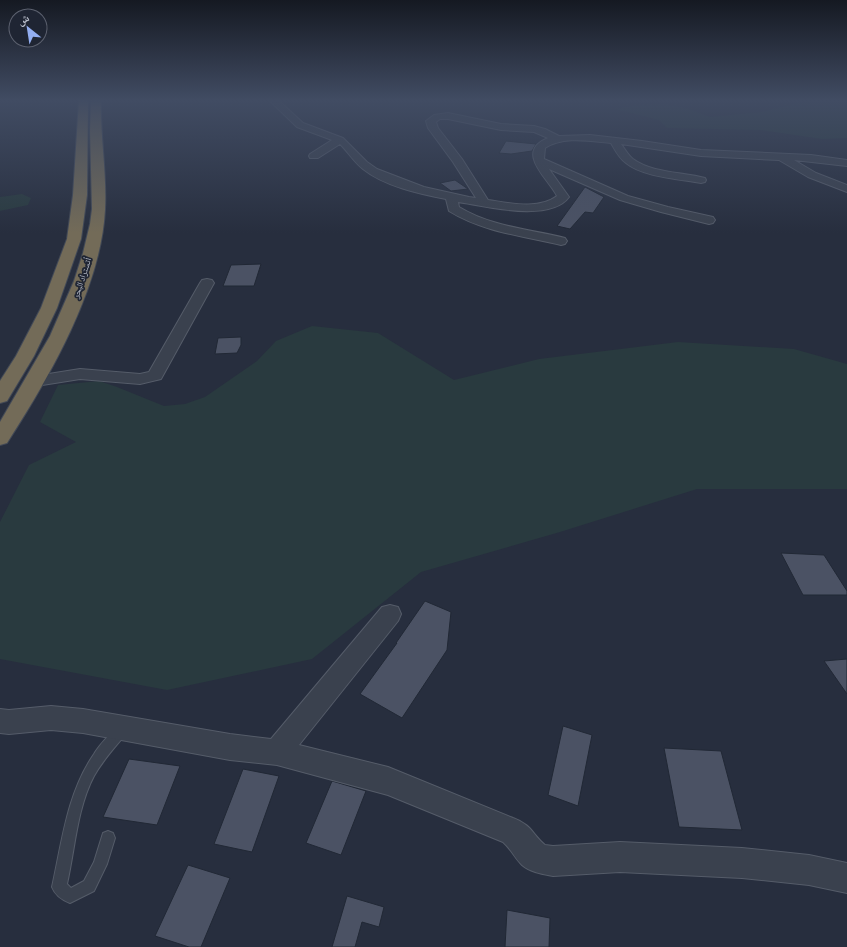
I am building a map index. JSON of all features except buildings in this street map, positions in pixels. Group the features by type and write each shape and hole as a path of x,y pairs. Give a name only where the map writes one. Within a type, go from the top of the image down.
{"highway":[{"name":"أتستراد البحر","path":"0,397 25,356 49,308 74,239 80,195 80,144"},
{"name":"أتستراد البحر","path":"0,438 36,381 67,319 83,280 97,224 99,190 97,144"}],"street":[{"path":"314,156 333,144"},
{"path":"345,144 361,162 375,172 413,187 452,198 526,208 546,206 556,203 563,197 561,191 539,161 538,151 543,144"},
{"path":"445,144 458,161 484,202"},
{"path":"617,144 624,156 632,162 645,168 701,180"},
{"path":"642,144 702,153 815,159 847,163"},
{"path":"781,158 812,176 847,190"},
{"path":"539,161 624,198 665,210 709,220"},
{"path":"452,198 453,209 461,214 487,224 561,241"},
{"path":"36,381 80,374 140,379 155,376 207,283"},
{"path":"277,752 390,614"},
{"path":"0,721 9,722 51,718 69,719 230,747 277,752 388,781 450,805 513,832 520,837 536,858 542,860 553,861 620,857 742,863 809,870 847,878"}],"lane":[{"path":"108,838 100,864 89,886 70,896 59,887 66,861 74,815 85,782 97,758 124,728"}],"shaded area":[{"path":"22,194 31,198 28,205 0,211 0,197"},
{"path":"312,326 378,333 454,380 539,359 678,342 794,349 847,364 847,489 697,489 560,532 421,572 312,659 167,690 0,659 0,522 29,465 76,442 40,422 58,385 99,381 164,406 185,404 205,397 257,361 276,341"}]}
